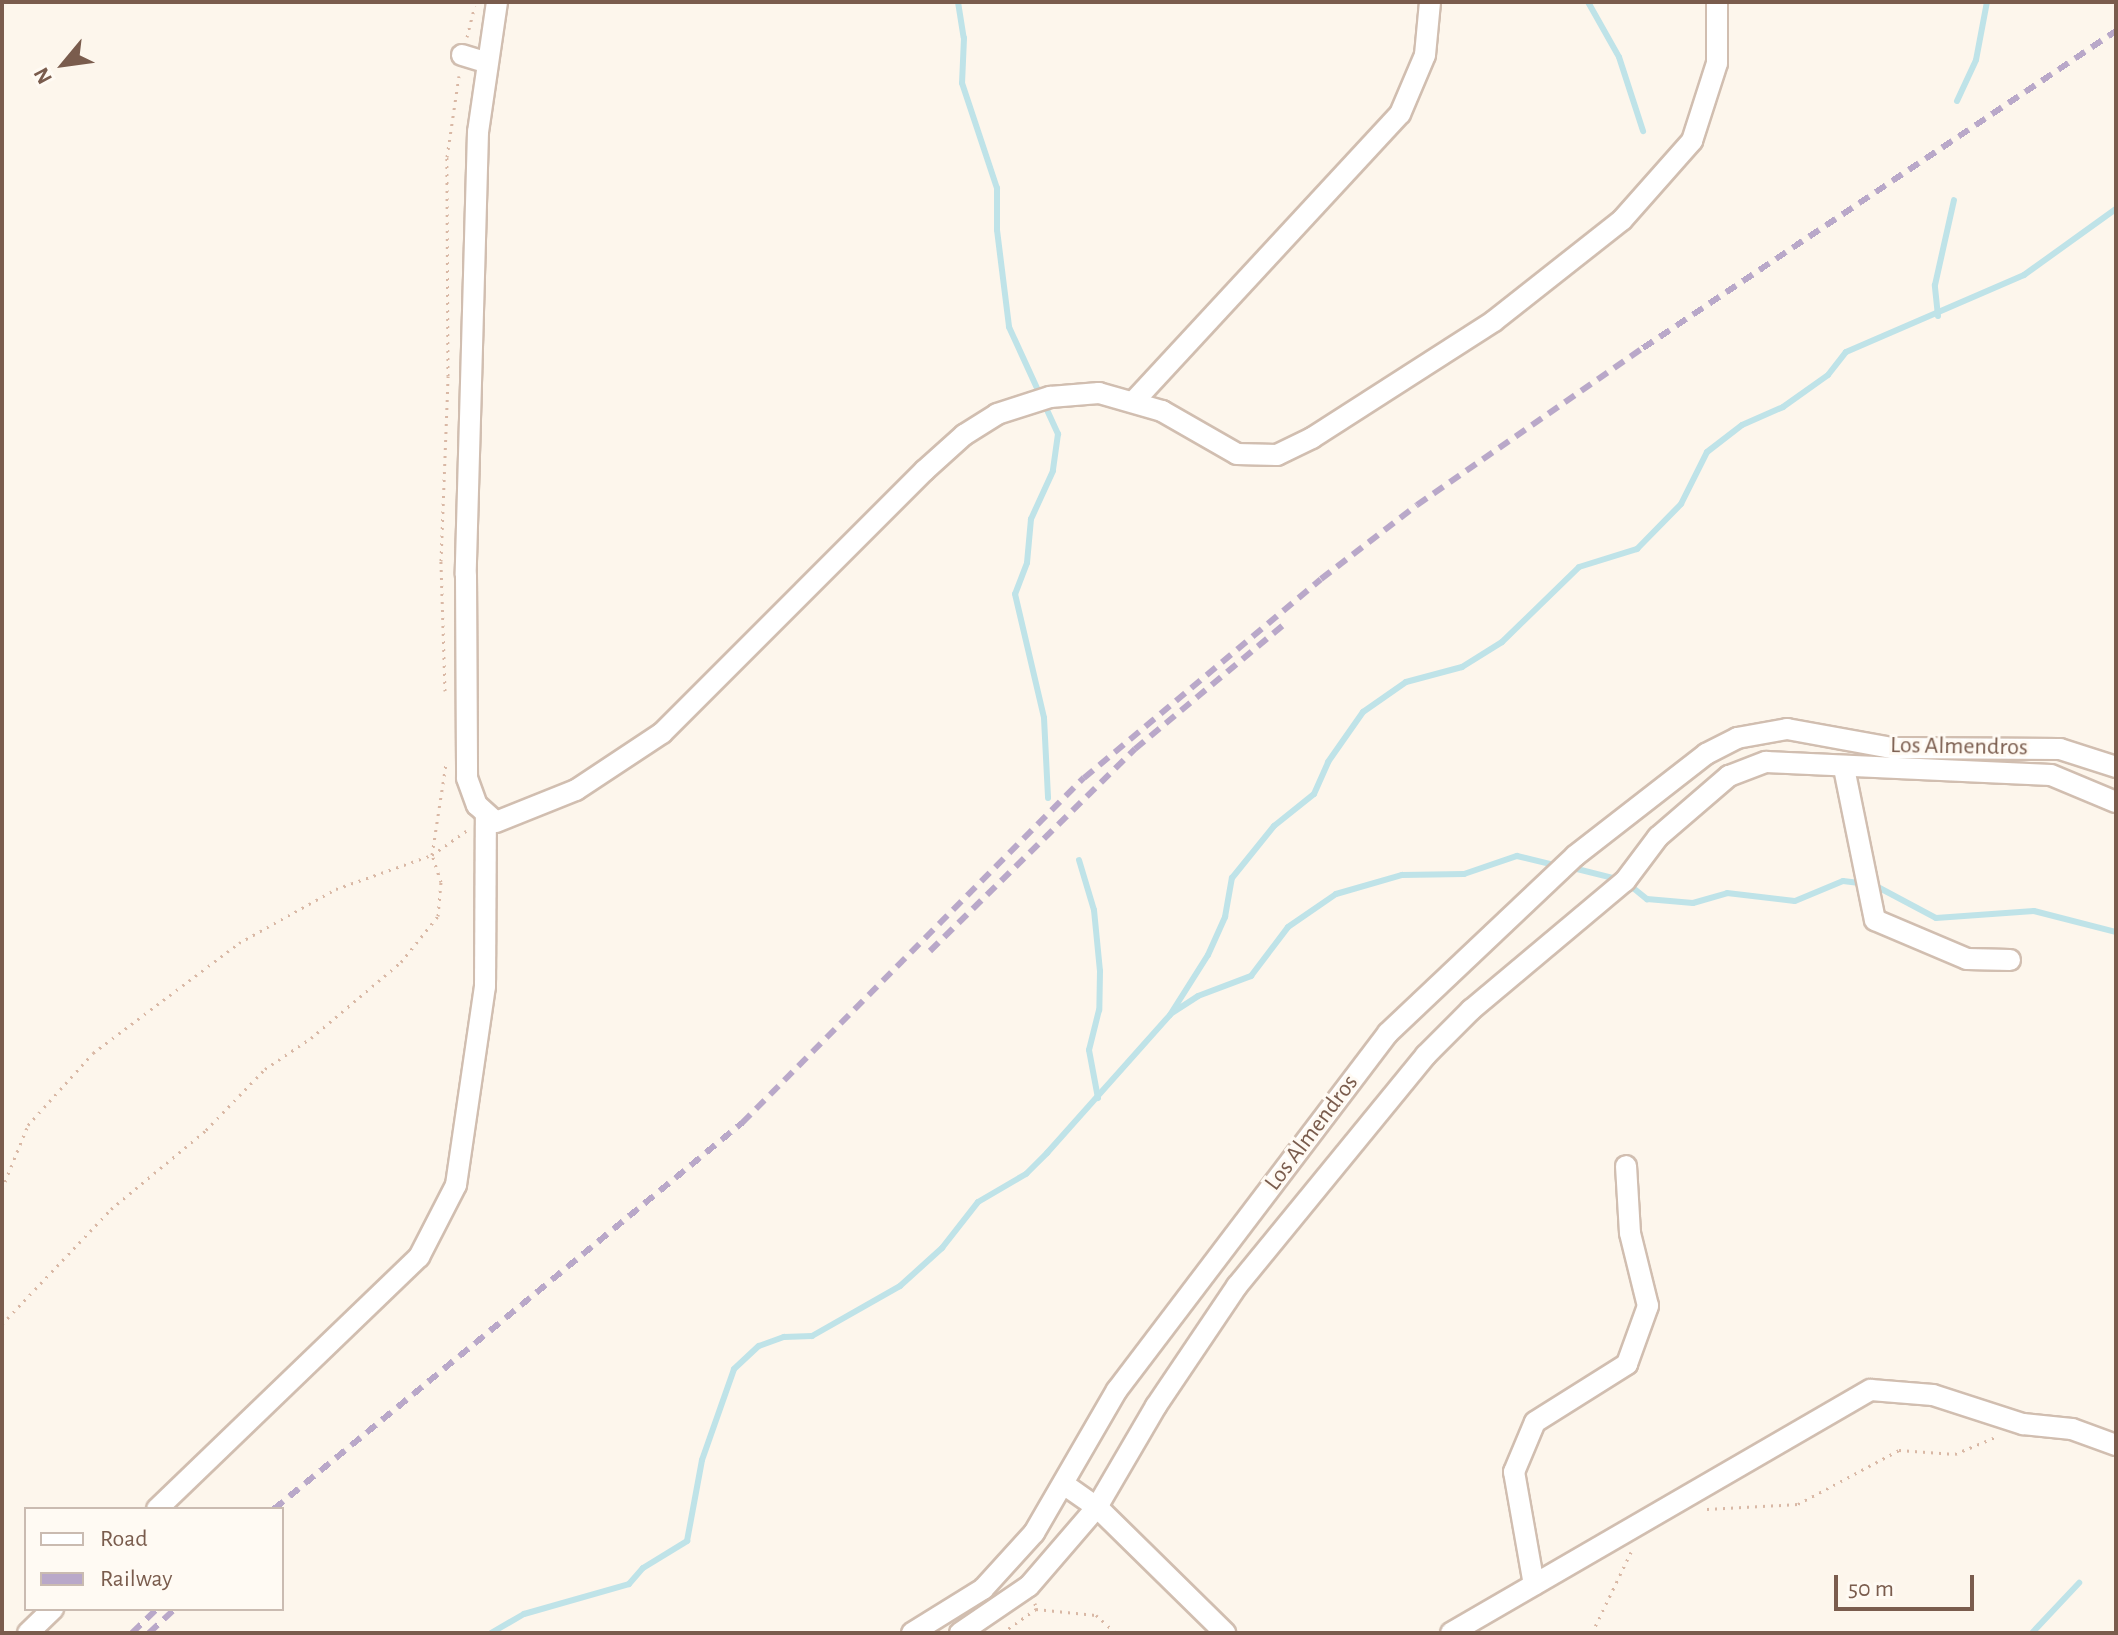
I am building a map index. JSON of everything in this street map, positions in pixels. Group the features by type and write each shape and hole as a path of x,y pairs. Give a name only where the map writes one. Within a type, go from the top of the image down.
{"street":[{"path":"159,1507 419,1257 456,1185 472,1108 485,987 486,817 467,778 466,575 478,132 485,62 497,2"},
{"path":"1135,400 1400,114 1425,55 1430,2"},
{"path":"486,817 496,822 576,790 662,733 964,435 997,414 1050,397 1099,393 1135,400 1237,454 1277,455 1312,438 1494,321 1622,220 1692,141 1717,63 1717,2"},
{"path":"462,55 485,62"},
{"path":"1800,731 1808,766"},
{"name":"Los Almendros","path":"912,1633 1003,1571 1065,1485 1117,1390 1388,1033 1575,856 1706,754 1755,733 1800,731 1892,748 2060,749 2116,767"},
{"name":"Los Almendros","path":"960,1633 1024,1590 1054,1560 1097,1507 1156,1406 1237,1286 1426,1055 1471,1010 1625,881 1658,837 1729,776 1766,762 1844,768 2051,775 2116,802"},
{"path":"1844,768 1875,920 1884,929 1967,959 2010,960"},
{"path":"1534,1585 1514,1472 1535,1422 1627,1364 1648,1306 1630,1233 1626,1166"},
{"path":"1451,1633 1871,1390 1933,1395 2023,1424 2072,1429 2116,1445"},
{"path":"1065,1485 1097,1507 1225,1633"},
{"path":"28,1633 51,1611"}],"path":[{"path":"445,695 441,561 448,376 447,157 462,55 476,2"},
{"path":"2,1324 111,1209 206,1130 265,1069 311,1038 401,962 438,916 441,882 432,855 448,754"},
{"path":"2,1189 28,1125 93,1053 239,943 336,889 432,855 486,817"},
{"path":"1705,1509 1798,1504 1899,1450 1955,1454 2023,1424"},
{"path":"1592,1633 1633,1548"},
{"path":"1024,1590 1036,1609"},
{"path":"1002,1633 1036,1609 1096,1615 1116,1633"}],"waterway":[{"path":"958,2 964,38 962,83 997,188 997,230 1009,327 1058,434 1053,471 1031,519 1027,563 1015,594 1044,718 1048,798"},
{"path":"1588,2 1619,57 1643,131"},
{"path":"1957,101 1976,60 1987,2"},
{"path":"1938,316 1935,285 1954,200"},
{"path":"491,1633 524,1614 629,1584 643,1568 687,1541 702,1460 734,1369 759,1346 784,1337 812,1336 900,1286 942,1248 978,1202 1026,1174 1047,1153 1170,1015 1208,955 1225,917 1232,878 1274,826 1314,794 1328,762 1363,712 1406,682 1462,667 1502,642 1579,567 1637,549 1681,504 1707,452 1742,425 1783,407 1828,375 1846,352 2024,275 2116,209"},
{"path":"1172,1013 1198,996 1251,976 1288,927 1336,894 1402,875 1464,874 1517,856 1558,866"},
{"path":"1079,860 1094,910 1100,971 1099,1010 1089,1050 1098,1098"},
{"path":"1569,867 1617,879"},
{"path":"1627,883 1647,899 1693,903 1727,893 1795,901 1843,881 1874,885 1936,918 2034,911 2116,932"},
{"path":"2032,1633 2079,1583"}],"railway":[{"path":"276,1507 742,1123 1084,778 1321,579 1417,505 1643,348 2116,31"},
{"path":"930,951 1135,749 1282,626"},
{"path":"132,1633 155,1611"},
{"path":"149,1633 173,1611"}]}
